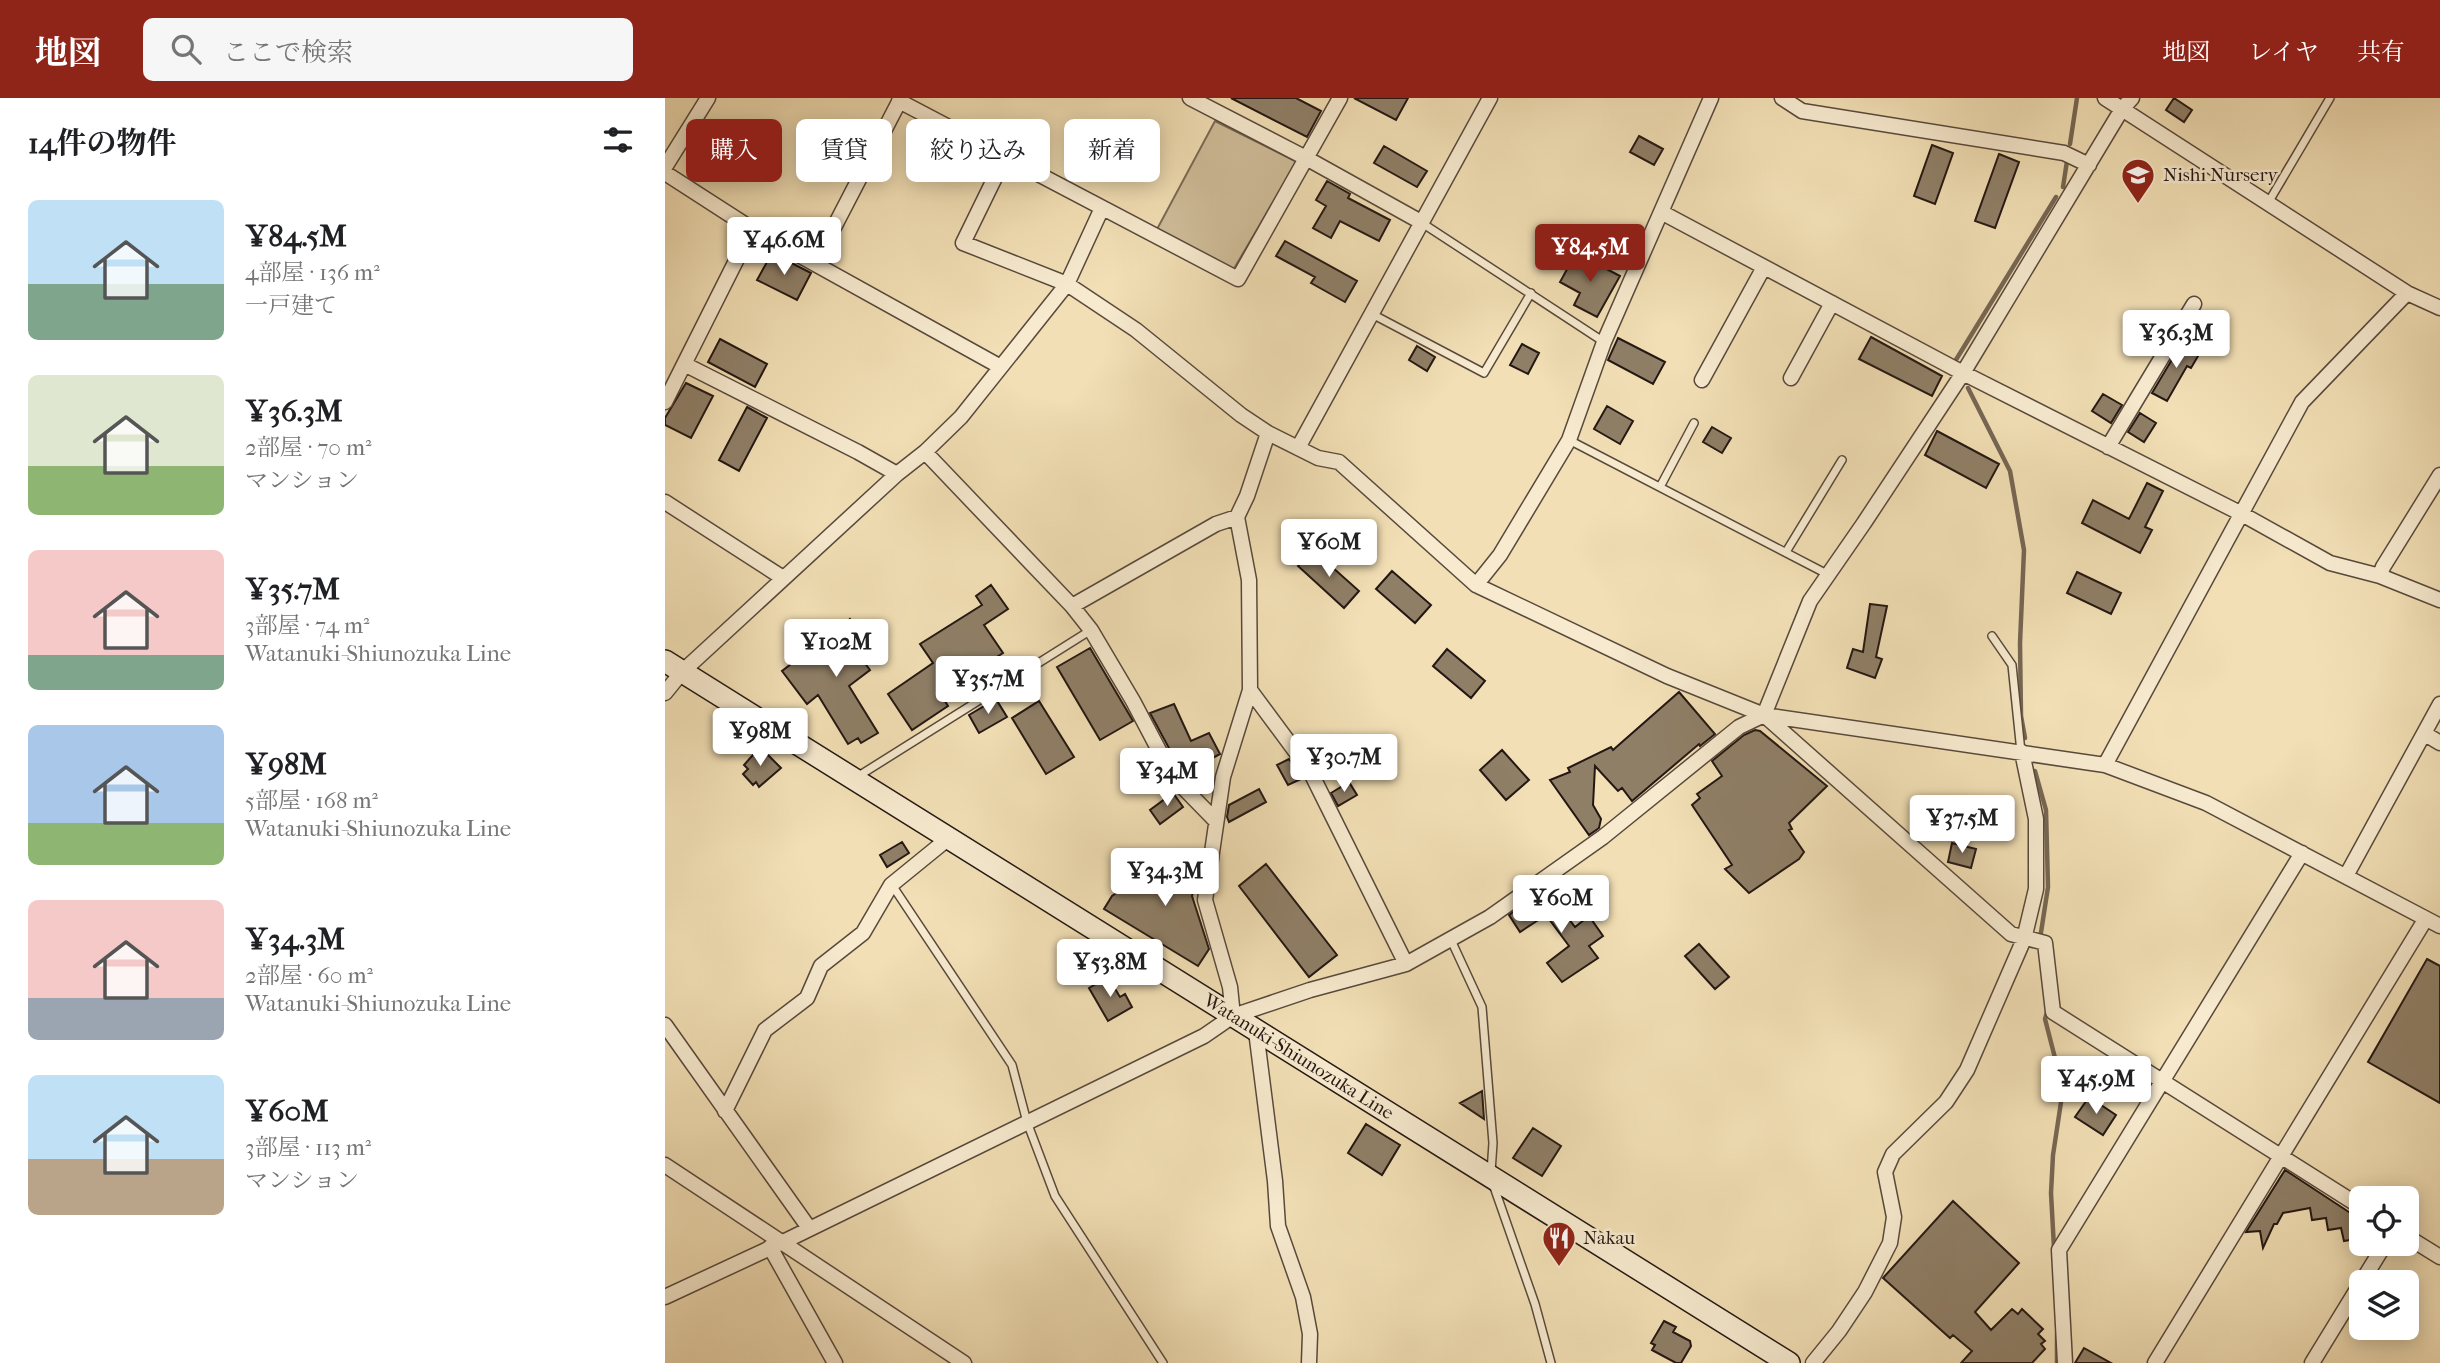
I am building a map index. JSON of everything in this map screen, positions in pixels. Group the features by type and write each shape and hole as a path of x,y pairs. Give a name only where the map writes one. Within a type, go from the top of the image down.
{"main road":[{"name":"Watanuki-Shiunozuka Line","path":"674,667 1789,1363"}],"street":[{"path":"665,167 708,98"},
{"path":"1190,98 1421,222"},
{"path":"1050,181 1238,279 1340,98"},
{"path":"1298,448 1490,98"},
{"path":"1476,585 1500,555 1569,440 1604,342 1711,98"},
{"path":"1782,98 1801,111 2064,153 2089,165"},
{"path":"2105,98 2127,104 2267,204 2407,293 2440,308"},
{"path":"815,264 900,100 935,119"},
{"path":"665,1297 1204,1036 1233,1016 1310,990 1406,964 1490,917 1603,837 1739,727 1764,715 1809,601 1963,373 2127,104"},
{"path":"665,173 752,229 999,366"},
{"path":"993,182 963,243 1067,284 1136,330 1268,433 1318,458 1339,462 1476,585 1667,677 1764,715 2105,765 2206,803 2440,926"},
{"path":"665,694 674,667 783,578 961,417 1067,284 1102,208"},
{"path":"1661,212 1963,373 2239,513 2330,564 2380,576 2440,600"},
{"path":"665,402 752,229"},
{"path":"1702,380 1764,267"},
{"path":"2105,765 2239,513 2302,402 2407,293"},
{"path":"1791,378 1832,303"},
{"path":"2108,447 2194,304"},
{"path":"685,365 859,452 897,474"},
{"path":"1233,1016 1230,987 1205,900 1223,777 1250,690 1249,580 1237,517 1247,496 1268,433"},
{"path":"925,452 1072,606 1091,630 1173,777 1215,820"},
{"path":"2380,576 2440,475"},
{"path":"665,502 783,578"},
{"path":"1072,606 1216,524 1237,517"},
{"path":"1250,690 1310,771 1406,964"},
{"path":"2346,876 2440,704"},
{"path":"1764,715 2011,934 2045,943 2053,1012 2349,1199"},
{"path":"2425,734 2440,743"},
{"path":"1813,1363 1865,1292 1890,1243 1894,1217 1885,1172 1893,1154 1946,1102 1967,1070 2024,939 2036,888 2036,819 2022,752"},
{"path":"725,1111 765,1030 807,998 821,967 863,933 891,885 950,837"},
{"path":"2065,1363 2059,1250 2302,853"},
{"path":"2155,1363 2425,919"},
{"path":"665,1025 809,1228"},
{"path":"1257,1031 1278,1226 1303,1297 1310,1334 1309,1363"},
{"path":"665,1165 777,1244 964,1363"},
{"path":"777,1244 835,1363"},
{"path":"2419,1244 2440,1258"},
{"path":"2312,1363 2349,1303"}],"lane":[{"path":"2267,204 2330,98"},
{"path":"1421,222 1604,342"},
{"path":"1372,314 1484,373 1531,293"},
{"path":"1660,487 1694,423"},
{"path":"1569,440 1827,574"},
{"path":"1786,552 1842,460"},
{"path":"855,779 1091,630"},
{"path":"1993,636 2012,665 2022,752"},
{"path":"891,885 1012,1065 1027,1122 1055,1196 1163,1363"},
{"path":"1451,939 1482,1007 1493,1143 1490,1177 1535,1304 1551,1363"}],"shaded area":[{"path":"1215,121 1297,162 1232,272 1156,231"}],"building":[{"path":"1231,98 1296,98 1321,111 1307,137"},
{"path":"1354,98 1408,98 1396,120"},
{"path":"2174,98 2192,110 2184,122 2166,110"},
{"path":"1639,136 1663,149 1654,165 1630,152"},
{"path":"1932,145 1953,153 1935,204 1914,196"},
{"path":"1384,146 1427,171 1417,187 1374,163"},
{"path":"1999,154 2019,162 1995,228 1975,221"},
{"path":"1327,181 1350,194 1348,198 1390,220 1379,241 1340,221 1331,238 1313,228 1326,206 1316,200"},
{"path":"1285,241 1357,281 1345,302 1311,283 1315,277 1276,256"},
{"path":"772,253 811,273 797,300 757,280"},
{"path":"1576,253 1620,276 1597,317 1574,305 1580,293 1560,282"},
{"path":"1871,337 1942,376 1932,396 1859,359"},
{"path":"1618,338 1665,362 1653,384 1608,360"},
{"path":"720,339 767,364 755,387 708,362"},
{"path":"2183,341 2201,351 2191,368 2187,366 2167,401 2152,393"},
{"path":"1522,344 1539,353 1528,374 1510,365"},
{"path":"1417,346 1435,357 1427,371 1409,360"},
{"path":"686,383 713,396 691,438 665,425 665,418"},
{"path":"2103,394 2122,405 2111,423 2092,411"},
{"path":"1607,406 1633,421 1620,444 1594,429"},
{"path":"747,407 767,418 739,471 719,460"},
{"path":"2140,413 2156,423 2144,442 2128,432"},
{"path":"1712,427 1731,438 1722,453 1703,442"},
{"path":"1937,431 1999,464 1986,488 1925,455"},
{"path":"2147,483 2163,491 2145,527 2152,530 2140,553 2082,523 2093,500 2129,519"},
{"path":"1313,550 1359,591 1344,608 1298,566"},
{"path":"1392,571 1431,605 1415,623 1376,589"},
{"path":"2077,572 2121,593 2111,614 2067,593"},
{"path":"991,585 1008,609 984,625 1003,653 940,693 948,706 912,730 888,694 933,663 920,644 982,605 976,596"},
{"path":"1870,604 1887,606 1876,657 1882,659 1875,678 1847,668 1853,649 1863,652"},
{"path":"850,619 875,653 864,662 870,670 849,686 878,733 861,743 858,738 848,744 818,695 807,704 782,671"},
{"path":"1090,648 1133,721 1100,740 1057,667"},
{"path":"1447,649 1485,681 1471,698 1433,666"},
{"path":"1679,692 1715,734 1700,746 1699,744 1632,801 1622,788 1618,791 1595,766 1593,805 1601,819 1599,828 1589,835 1550,780 1570,772 1568,768 1611,747 1613,750"},
{"path":"996,699 1007,717 979,733 969,715"},
{"path":"1039,701 1074,757 1046,774 1012,718"},
{"path":"1174,704 1191,741 1209,733 1220,754 1183,774 1150,713"},
{"path":"1755,730 1760,731 1827,786 1789,823 1792,829 1789,830 1804,852 1799,859 1749,893 1725,869 1732,865 1692,805 1700,798 1697,794 1722,776 1712,761 1744,735"},
{"path":"760,747 781,768 759,787 756,782 753,785 743,774 748,769 744,765"},
{"path":"1502,750 1529,780 1506,800 1480,770"},
{"path":"1289,759 1303,778 1288,785 1277,765"},
{"path":"1349,782 1357,795 1338,806 1331,793"},
{"path":"1259,789 1266,802 1229,822 1229,805"},
{"path":"1173,793 1183,807 1160,824 1150,810"},
{"path":"902,842 909,853 887,867 880,855"},
{"path":"1952,843 1976,849 1971,868 1948,862"},
{"path":"1184,854 1198,875 1192,896 1209,949 1198,966 1104,909 1112,896 1164,861 1166,865"},
{"path":"1266,864 1337,955 1309,977 1239,886"},
{"path":"1545,890 1560,914 1563,911 1575,927 1589,916 1603,936 1589,946 1598,958 1562,982 1547,963 1569,946 1546,915 1520,932 1509,915"},
{"path":"1699,944 1729,977 1715,989 1685,956"},
{"path":"2427,959 2440,966 2440,1103 2368,1062"},
{"path":"1108,977 1120,997 1125,994 1132,1007 1108,1021 1089,988"},
{"path":"1482,1091 1484,1119 1460,1103"},
{"path":"2089,1097 2116,1115 2103,1135 2075,1117"},
{"path":"1366,1124 1400,1145 1382,1175 1348,1153"},
{"path":"1533,1128 1561,1146 1542,1176 1513,1158"},
{"path":"2285,1170 2349,1212 2349,1240 2344,1241 2341,1228 2328,1230 2326,1218 2312,1220 2310,1208 2283,1213 2277,1224 2274,1224 2263,1248 2260,1231 2246,1232"},
{"path":"1953,1201 2019,1263 1975,1312 1991,1330 2012,1309 2018,1314 2022,1309 2043,1329 2038,1334 2045,1341 2041,1344 2045,1349 2032,1363 1961,1363 1972,1351 1953,1335 1950,1338 1883,1278"},
{"path":"1664,1321 1676,1327 1673,1332 1690,1341 1691,1346 1681,1363 1652,1350 1655,1345 1651,1343"},
{"path":"2084,1348 2111,1363 2075,1363"}],"waterway":[{"path":"2070,144 2077,98"},
{"path":"2063,187 2067,161"},
{"path":"1954,363 2056,197"},
{"path":"1968,388 2010,471 2024,550 2020,643 2021,716 2025,738"},
{"path":"2035,771 2046,810 2048,887 2040,939"},
{"path":"2048,1009 2045,1019 2063,1089 2053,1155 2051,1193 2054,1248"},
{"path":"2057,1334 2057,1363"}],"place":[{"name":"Nishi Nursery","path":"2138,205"},
{"name":"Nakau","path":"1559,1268"}]}
